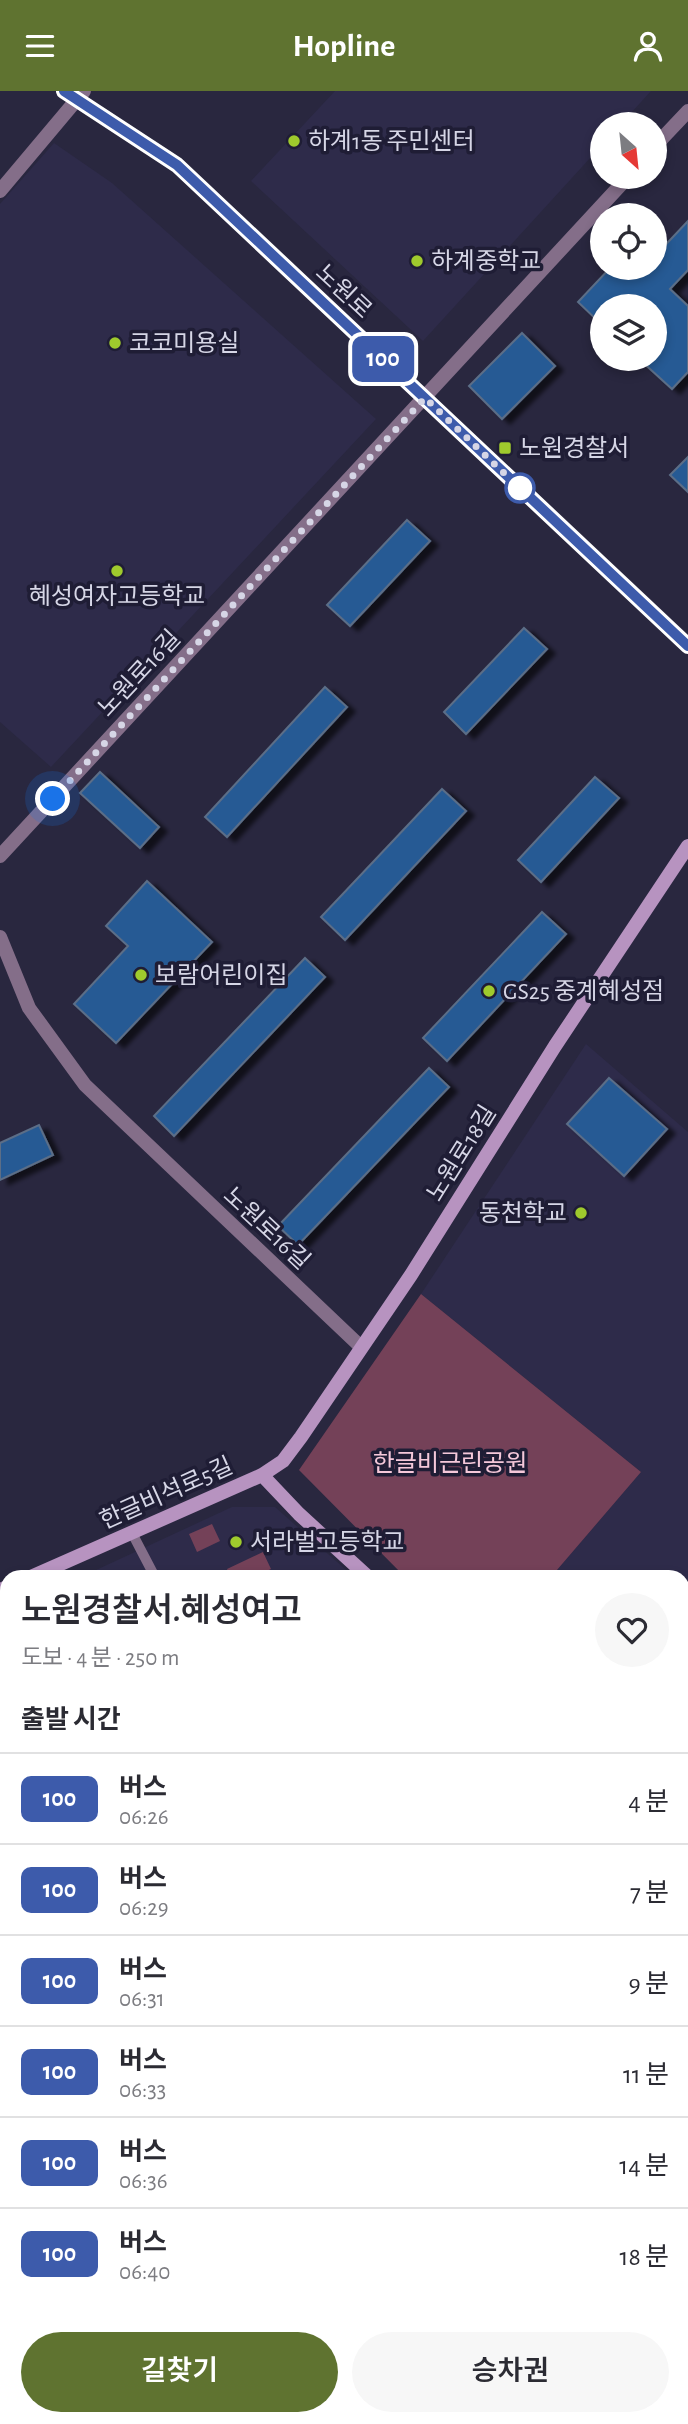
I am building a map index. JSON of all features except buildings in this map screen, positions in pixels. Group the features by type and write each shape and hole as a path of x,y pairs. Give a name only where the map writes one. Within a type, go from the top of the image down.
{"street":[{"name":"노원로","path":"64,91 81,96 177,165 688,646"},
{"path":"0,191 81,96"},
{"path":"667,133 688,111"},
{"name":"노원로16길","path":"0,856 617,189"},
{"name":"노원로18길","path":"262,1475 283,1461 301,1437 418,1263 555,1046 688,846"},
{"name":"노원로16길","path":"0,937 29,1008 85,1085 361,1347"},
{"name":"한글비석로5길","path":"47,1570 262,1475 299,1514 360,1570"}],"lane":[{"path":"132,1532 151,1570"}],"shaded area":[{"name":"하계중학교","path":"335,91 651,91 632,112 590,112 590,158 423,341 251,181"},
{"name":"혜성여자고등학교","path":"54,143 112,183 376,419 51,767 0,722 0,204"},
{"name":"동천학교","path":"586,1044 688,1132 688,1570 557,1570 641,1472 421,1294"},
{"name":"서라벌고등학교","path":"232,1507 275,1507 346,1570 96,1570"}],"green space":[{"name":"한글비근린공원","path":"421,1294 641,1472 557,1570 398,1570 299,1470"},
{"path":"212,1524 220,1541 197,1552 189,1534"},
{"path":"263,1552 271,1569 227,1570"}],"bus line":[{"name":"100","path":"64,91 177,165 688,646"}],"place":[{"name":"하계1동 주민센터","path":"294,141"},
{"name":"하계중학교","path":"417,261"},
{"name":"코코미용실","path":"115,343"},
{"name":"노원경찰서","path":"505,448"},
{"name":"혜성여자고등학교","path":"117,571"},
{"name":"보람어린이집","path":"141,975"},
{"name":"GS25 중계혜성점","path":"489,991"},
{"name":"동천학교","path":"581,1213"},
{"name":"서라벌고등학교","path":"236,1542"}],"route":[{"path":"53,799 425,398 526,494 520,488"}]}
